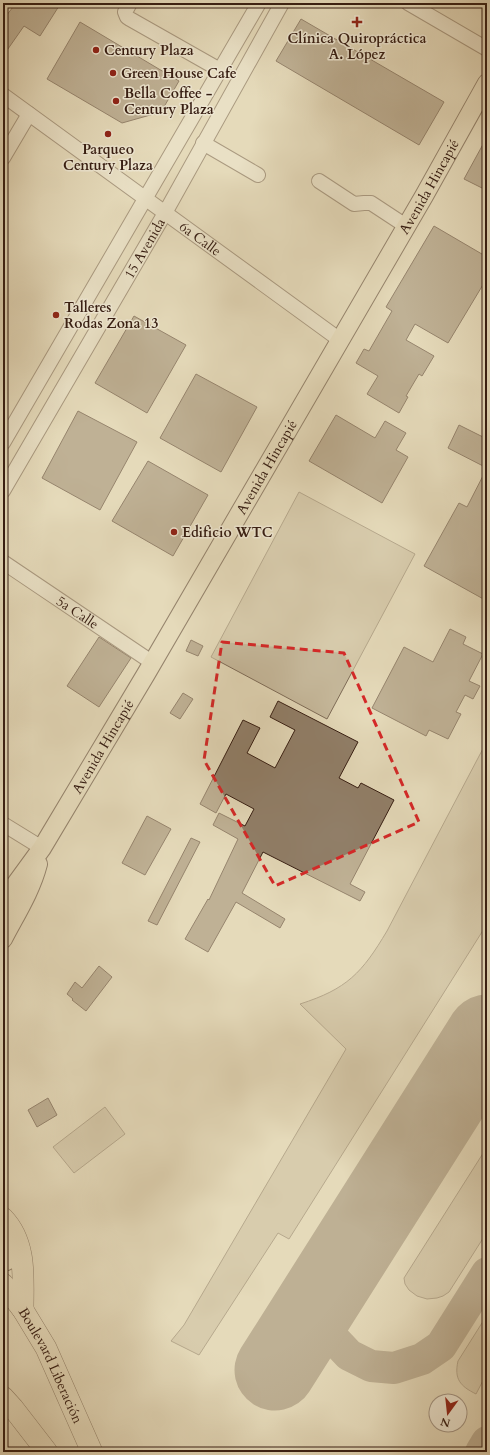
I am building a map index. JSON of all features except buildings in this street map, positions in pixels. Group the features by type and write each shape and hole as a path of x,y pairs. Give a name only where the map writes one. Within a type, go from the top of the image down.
{"highway":[{"path":"3,1218 14,1233 20,1250 23,1269 23,1310"},
{"name":"Boulevard Liberación","path":"3,1284 23,1310 46,1348 92,1452"},
{"path":"6,1402 47,1452"}],"main road":[{"name":"Avenida Hincapié","path":"4,904 42,848 153,663 487,83"},
{"name":"Avenida Hincapié","path":"3,939 26,896 34,876 42,848"}],"street":[{"name":"15 Avenida","path":"3,491 165,212 282,3"},
{"path":"408,3 487,49"},
{"name":"15 Avenida","path":"3,442 220,70 253,5"},
{"path":"128,7 127,16 130,19 220,70"},
{"name":"6a Calle","path":"3,95 340,340"},
{"path":"3,158 29,114"},
{"path":"203,143 258,175"},
{"path":"318,182 354,204 371,203 406,226"},
{"name":"5a Calle","path":"3,562 153,663"},
{"path":"3,824 42,848"}],"highlighted area":[{"path":"222,642 344,653 419,822 275,886 204,760"}],"shaded area":[{"path":"299,492 415,554 327,719 211,657"},
{"path":"487,741 487,924 289,1239 278,1233 199,1355 171,1341 184,1325 346,1049 300,1004 330,992 352,978 361,969 378,946"},
{"path":"105,1107 125,1134 74,1173 53,1147"},
{"path":"487,1147 487,1232 449,1292 437,1298 427,1299 417,1296 409,1290 405,1284 404,1278"},
{"path":"487,1315 487,1373 476,1394 462,1385 458,1377 457,1367 458,1361"}],"taxiway":[{"path":"323,1294 325,1320 332,1337 349,1355 371,1366 394,1368 422,1359 441,1346 487,1273"},
{"path":"481,1452 487,1442"}],"runway":[{"path":"275,1370 487,1035"}],"place":[{"name":"Clínica Quiropráctica A. López","path":"357,22"},
{"name":"Century Plaza","path":"96,50"},
{"name":"Green House Cafe","path":"113,73"},
{"name":"Bella Coffee - Century Plaza","path":"116,101"},
{"name":"Parqueo Century Plaza","path":"108,134"},
{"name":"Talleres Rodas Zona 13","path":"56,315"},
{"name":"Edificio WTC","path":"174,532"}]}
